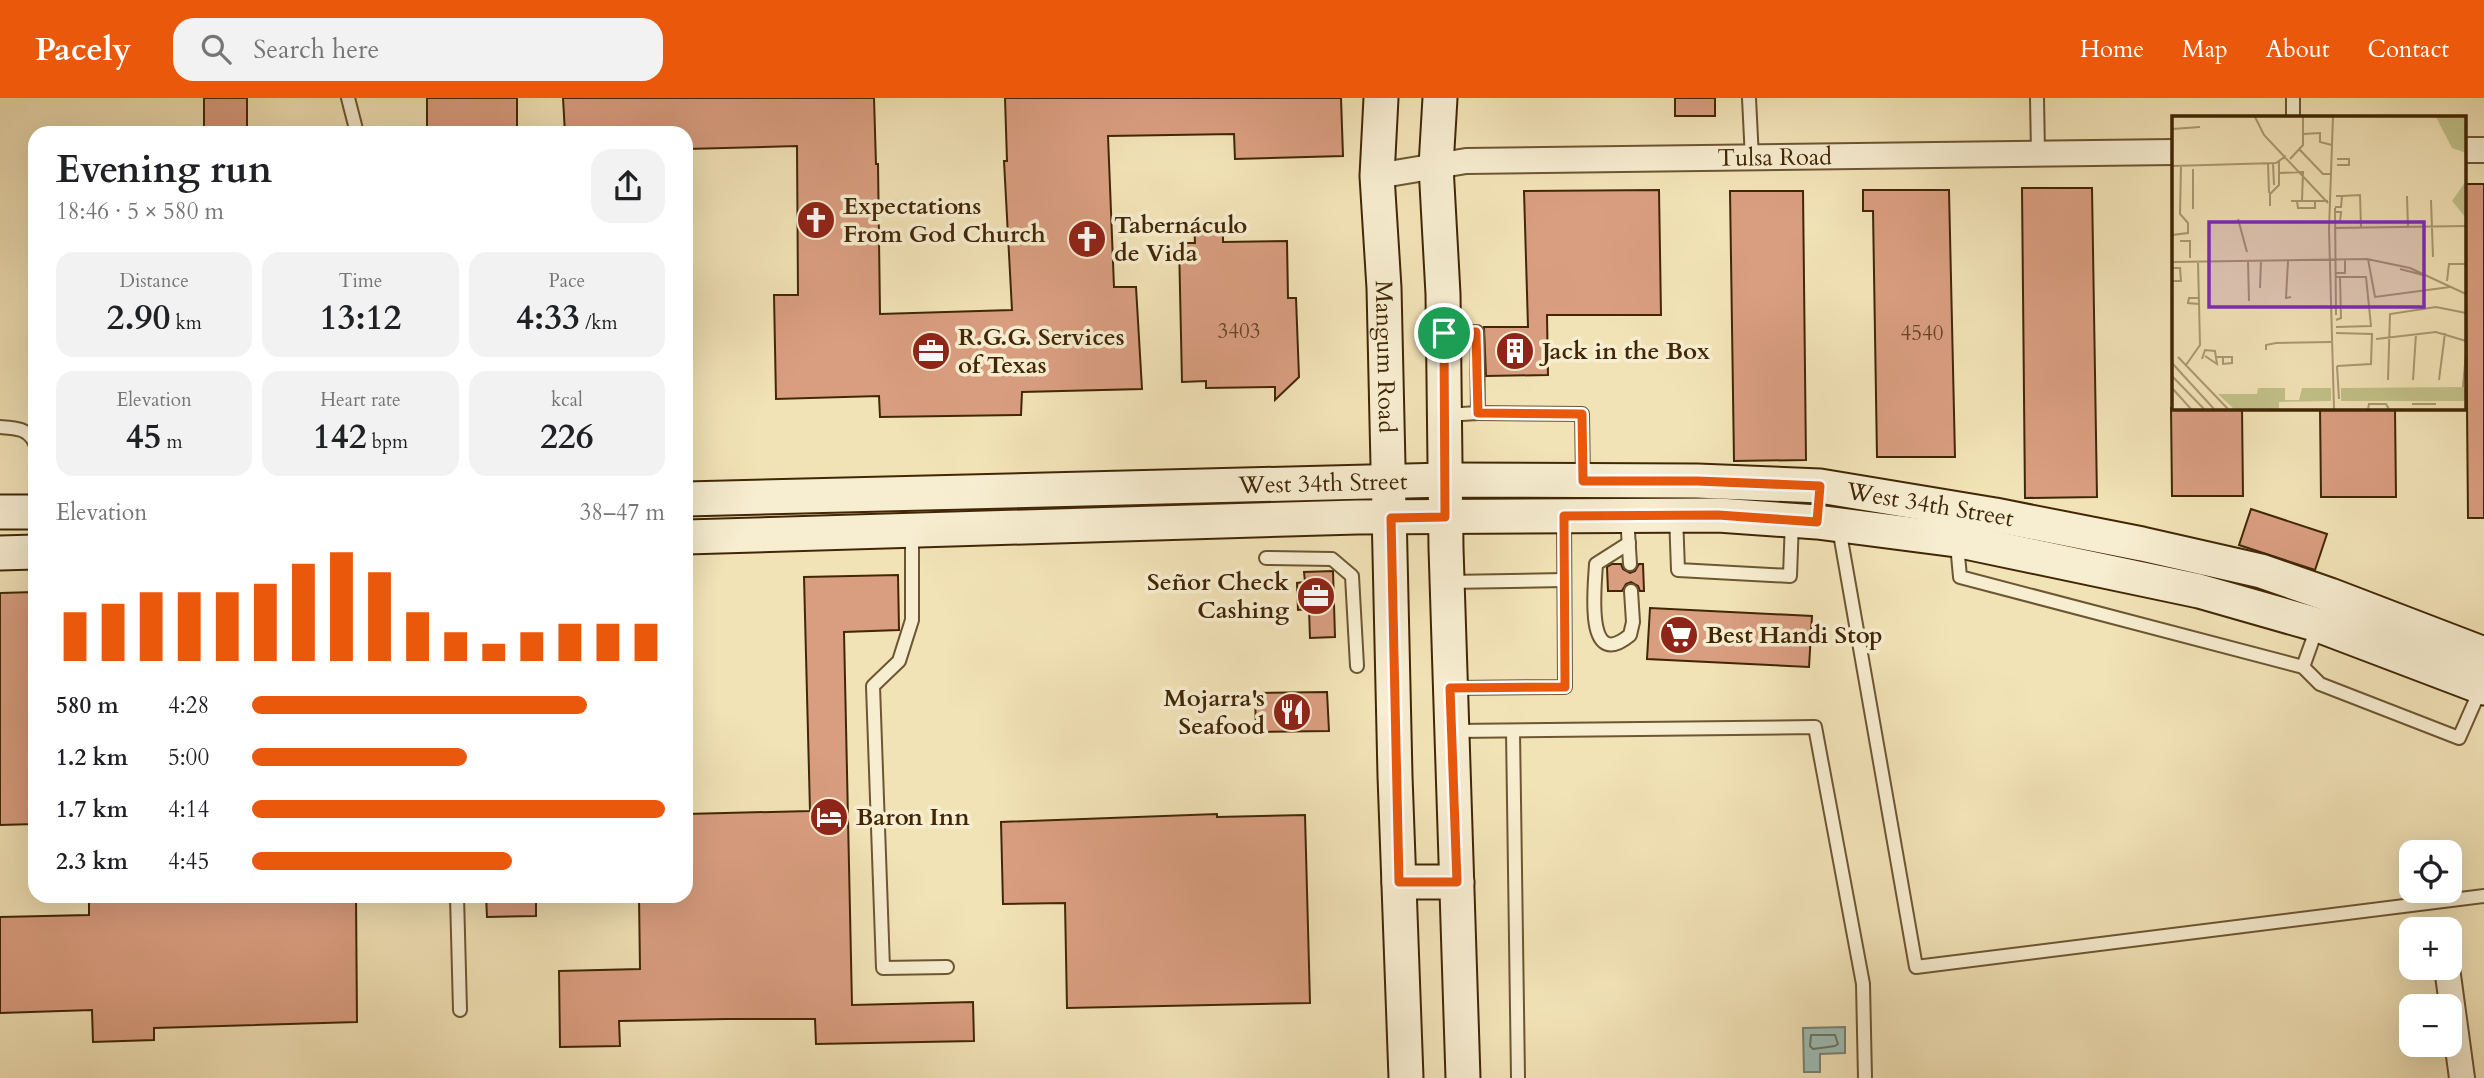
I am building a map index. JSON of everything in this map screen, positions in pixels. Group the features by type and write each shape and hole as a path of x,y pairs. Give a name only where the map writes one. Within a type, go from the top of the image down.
{"main road":[{"name":"Mangum Road","path":"1381,98 1377,176 1384,288 1406,1078"},
{"path":"1440,98 1436,166 1444,333 1445,517 1463,1078"},
{"name":"West 34th Street","path":"693,499 1446,480 1697,481 1820,486 1995,515 2260,571 2330,595 2483,676"},
{"path":"1816,522 1820,486"},
{"path":"0,512 28,512"},
{"name":"West 34th Street","path":"693,537 1445,517 1564,516 1628,529 1676,515 1816,522 1956,540 2199,591 2483,676"},
{"path":"0,552 28,552"},
{"path":"1399,882 1457,882"}],"street":[{"path":"2466,150 2484,150"},
{"name":"Tulsa Road","path":"1377,176 1466,161 2172,152"},
{"path":"2449,980 2462,1078"}],"lane":[{"path":"348,98 355,126"},
{"path":"1749,98 1752,159"},
{"path":"2037,98 2038,153"},
{"path":"2292,98 2293,116"},
{"path":"1444,333 1476,332 1478,413"},
{"path":"1445,415 1582,414 1583,481"},
{"path":"0,427 18,428 28,433"},
{"path":"1676,515 1678,570 1790,576 1816,522"},
{"path":"1450,688 1565,687 1564,516"},
{"path":"1816,522 1916,967 2484,896"},
{"path":"1628,529 1630,564"},
{"path":"1628,529 1596,564 1594,624 1600,637 1609,643 1621,643 1630,635 1633,622 1631,591"},
{"path":"912,530 912,620 898,661 873,686 883,968 947,967"},
{"path":"1956,540 1960,578 2302,667 2320,684 2459,738 2483,676"},
{"path":"1266,558 1332,559 1352,576 1357,666"},
{"path":"1447,582 1564,580"},
{"path":"2302,667 2318,625"},
{"path":"1451,731 1815,727 1863,984 1866,1078"},
{"path":"1513,731 1518,1078"},
{"path":"457,903 460,1010"}],"water":[{"path":"1845,1027 1845,1053 1820,1054 1820,1072 1804,1072 1803,1028"}],"building":[{"path":"204,98 247,98 247,126 204,126"},
{"path":"427,98 517,98 517,126 427,126"},
{"path":"563,98 874,98 878,164 880,314 1012,310 1004,161 1007,161 1005,98 1341,98 1343,156 1235,159 1234,134 1108,136 1114,287 1136,287 1142,389 1022,392 1021,415 880,417 879,396 776,399 774,295 798,295 797,146 693,149 693,126 565,126"},
{"path":"1675,98 1715,98 1715,116 1675,116"},
{"path":"2466,184 2484,184 2484,518 2468,518"},
{"path":"2022,188 2092,188 2097,497 2025,498"},
{"path":"1659,190 1661,315 1547,315 1548,375 1486,376 1484,327 1528,327 1524,191"},
{"path":"1863,190 1949,190 1955,457 1877,457 1873,211 1863,211"},
{"path":"1730,191 1803,191 1806,460 1734,461"},
{"path":"1223,222 1223,242 1287,241 1288,298 1296,298 1299,377 1275,400 1275,387 1206,388 1206,381 1182,382 1179,243 1195,243 1194,223"},
{"path":"2171,408 2242,410 2243,496 2172,496"},
{"path":"2320,410 2395,410 2396,497 2321,497"},
{"path":"2251,509 2327,534 2315,570 2239,545"},
{"path":"1621,564 1623,569 1630,573 1635,571 1639,564 1643,564 1644,591 1640,591 1638,586 1631,582 1626,584 1622,591 1608,591 1607,567"},
{"name":"Señor Check Cashing","path":"1333,571 1335,637 1310,638 1309,609 1298,610 1297,583 1305,582 1304,572"},
{"path":"898,575 899,630 844,632 852,1005 973,1002 974,1041 816,1044 815,1019 727,1019 619,1021 620,1046 560,1047 559,971 640,969 639,903 693,903 693,814 810,811 804,577"},
{"path":"28,592 28,824 0,825 0,593"},
{"path":"1650,608 1812,616 1809,667 1647,659"},
{"name":"Mojarra's Seafood","path":"1327,692 1329,731 1256,732 1255,693"},
{"path":"1217,814 1217,817 1305,815 1310,1003 1067,1008 1065,903 1003,904 1001,822"},
{"path":"89,903 356,903 357,1022 154,1028 154,1040 93,1042 92,1010 0,1013 0,917 89,915"},
{"path":"486,903 536,903 536,916 487,917"}],"place":[{"name":"Expectations From God Church","path":"816,220"},
{"name":"Tabernáculo de Vida","path":"1087,239"},
{"name":"R.G.G. Services of Texas","path":"931,351"},
{"name":"Jack in the Box","path":"1515,351"},
{"name":"Señor Check Cashing","path":"1316,596"},
{"name":"Best Handi Stop","path":"1679,635"},
{"name":"Mojarra's Seafood","path":"1292,712"},
{"name":"Baron Inn","path":"829,817"}],"route":[{"path":"1476,332 1478,413 1582,414 1583,481 1697,481 1820,486 1817,522 1718,515 1564,516 1565,687 1450,688 1457,882 1399,882 1391,518 1445,517 1444,333 1476,332"}]}
